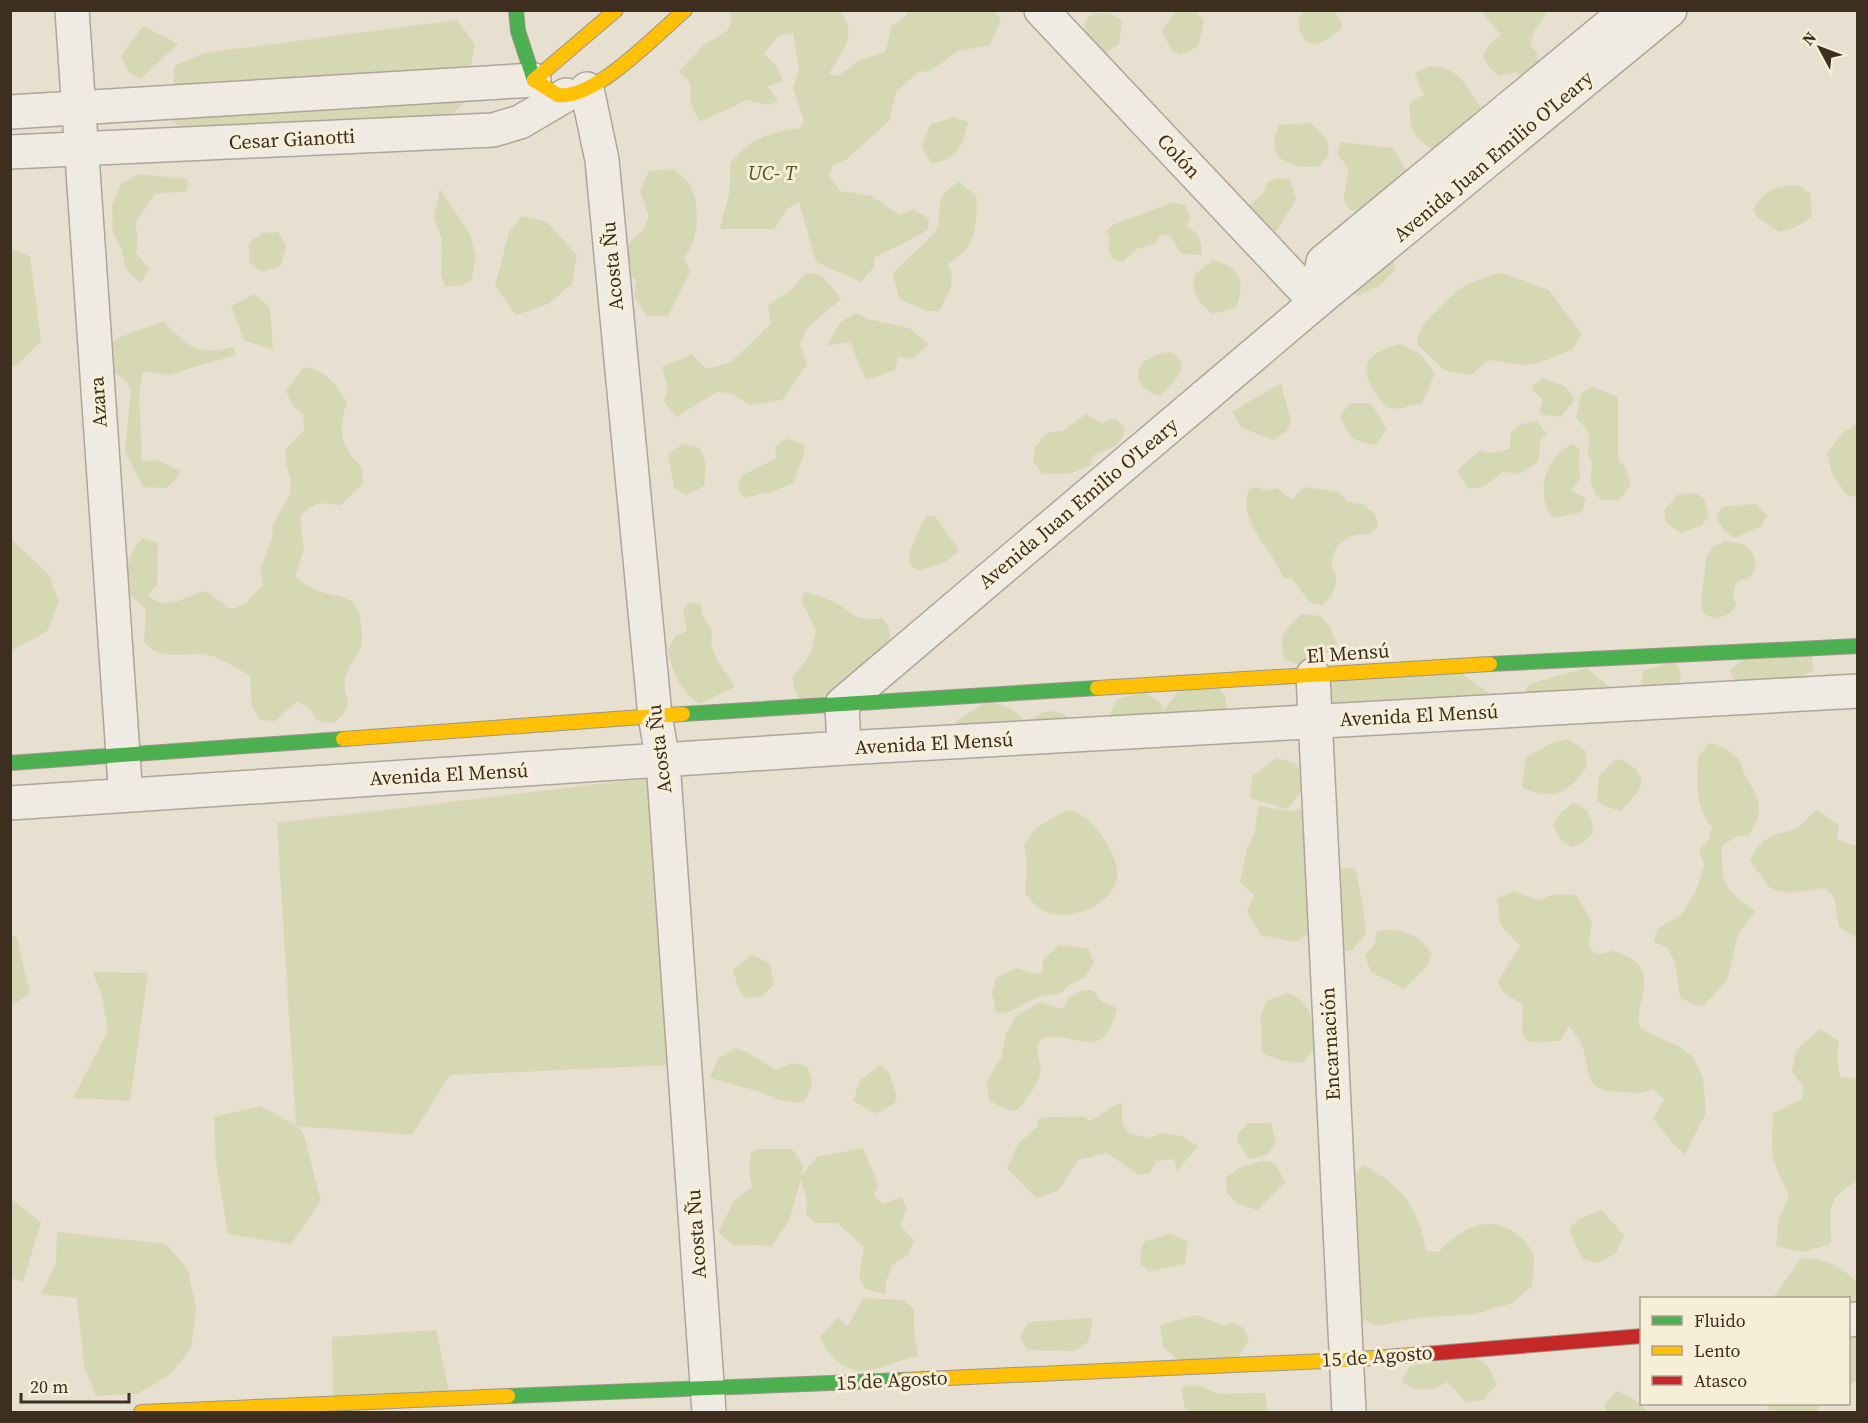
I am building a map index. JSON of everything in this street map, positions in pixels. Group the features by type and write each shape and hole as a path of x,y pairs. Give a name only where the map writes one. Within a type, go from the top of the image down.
{"street":[{"name":"Azara","path":"72,10 122,755 127,793"},
{"path":"516,10 518,31 534,80 549,92 576,92 685,10"},
{"path":"10,112 534,80 616,10"},
{"name":"Colón","path":"1041,10 1316,302"},
{"name":"Avenida Juan Emilio O'Leary","path":"1316,302 1323,262 1628,10"},
{"name":"Avenida Juan Emilio O'Leary","path":"842,704 1316,302 1670,10"},
{"name":"Cesar Gianotti","path":"10,152 493,130 520,122 576,92"},
{"name":"Acosta Ñu","path":"576,92 602,160 655,716 663,762 708,1401"},
{"name":"El Mensú","path":"842,704 1393,669 1857,646"},
{"name":"Encarnación","path":"1313,675 1349,1413"},
{"name":"Avenida El Mensú","path":"10,803 127,793 663,762 844,748 1857,691"},
{"path":"842,704 844,748"},
{"name":"Avenida El Mensú","path":"10,763 842,704"},
{"name":"15 de Agosto","path":"141,1413 446,1397 708,1401 1346,1359 1640,1336"}],"green space":[{"name":"UC- T","path":"728,11 839,11 848,28 848,36 843,51 829,74 838,76 857,62 886,51 891,27 904,18 908,11 994,11 1001,20 990,45 958,51 932,70 917,73 896,92 889,121 847,159 833,165 829,176 840,191 872,196 899,215 914,209 929,219 928,229 874,258 874,267 861,282 816,262 799,202 787,209 774,229 720,229 730,190 730,164 745,148 761,138 800,128 804,121 793,88 799,68 793,33 778,36 764,53 777,67 783,82 767,86 778,101 768,105 747,100 700,122 691,105 690,83 679,71 704,45 728,30 732,19"},
{"path":"1195,11 1204,21 1198,47 1179,55 1172,50 1161,31 1176,12"},
{"path":"1305,11 1335,11 1343,26 1328,39 1316,44 1310,43 1305,40 1299,28 1298,19"},
{"path":"1481,11 1548,11 1534,30 1530,45 1537,52 1538,63 1532,85 1516,72 1499,76 1491,69 1483,57 1490,44 1501,35"},
{"path":"1093,13 1109,13 1122,20 1119,44 1100,56 1088,40 1084,30 1085,24"},
{"path":"457,20 475,44 463,103 444,124 227,151 172,122 174,66 204,53"},
{"path":"143,26 178,44 140,79 128,71 121,56"},
{"path":"1429,66 1440,67 1455,73 1480,106 1481,112 1441,155 1420,140 1410,121 1410,102 1424,95 1415,73"},
{"path":"953,117 968,122 964,138 958,150 948,159 932,163 921,147 930,125"},
{"path":"1310,123 1327,139 1329,155 1318,167 1297,166 1277,157 1274,140 1279,125"},
{"path":"1341,142 1393,148 1409,175 1365,216 1350,210 1344,200 1348,171 1337,154"},
{"name":"UC- T","path":"673,169 689,183 696,202 696,232 684,257 690,272 668,316 647,316 634,297 636,280 618,265 630,242 643,230 649,217 640,191 649,171"},
{"path":"139,174 188,179 187,191 155,194 135,223 138,236 136,253 149,269 140,284 125,267 122,250 113,232 112,205 122,183"},
{"path":"1277,178 1290,179 1296,199 1273,237 1245,210 1264,192 1268,182"},
{"path":"959,182 976,196 974,230 967,248 948,264 952,276 951,282 948,294 939,311 926,311 899,299 893,273 934,233 939,221 940,201 949,188"},
{"path":"1797,185 1810,193 1812,217 1794,228 1779,232 1757,217 1753,210 1766,193 1776,188"},
{"path":"440,189 470,234 476,257 471,281 460,286 445,286 441,275 442,239 434,218"},
{"path":"1173,202 1185,205 1190,216 1187,227 1199,238 1202,255 1182,254 1170,236 1162,234 1154,244 1136,249 1123,262 1112,259 1108,248 1110,238 1106,231 1113,225"},
{"path":"522,216 546,221 577,255 572,284 548,304 516,315 495,286 509,232"},
{"path":"278,232 286,246 281,265 262,272 249,263 249,243 262,233"},
{"path":"11,249 30,256 41,341 18,364 11,367"},
{"path":"1391,257 1396,268 1381,285 1358,296 1348,290"},
{"path":"1213,260 1230,267 1235,272 1239,277 1241,291 1236,308 1212,314 1197,297 1194,281 1195,274"},
{"path":"806,273 822,275 841,299 807,328 800,344 807,364 782,400 751,405 732,394 717,392 676,417 664,401 668,388 662,367 692,354 706,369 730,363 771,324 768,305 790,291"},
{"path":"1502,273 1549,290 1582,334 1572,350 1540,362 1523,365 1489,360 1471,375 1444,370 1417,344 1421,328 1460,289 1474,281"},
{"path":"254,294 270,308 273,350 244,340 231,306"},
{"path":"856,313 868,319 909,328 929,344 912,359 898,357 895,370 866,380 850,342 826,346 841,322"},
{"path":"163,321 194,347 210,351 233,347 236,355 167,375 143,371 139,394 142,462 156,460 182,471 167,488 143,487 125,452 131,389 124,379 106,367 103,357 116,339"},
{"path":"1400,344 1420,354 1435,373 1422,403 1398,409 1386,407 1377,396 1367,377 1367,368 1369,360 1376,354"},
{"path":"1171,352 1178,357 1181,369 1175,381 1159,396 1141,384 1138,377 1139,370 1150,358"},
{"path":"304,367 318,371 330,379 347,403 342,421 343,438 349,453 362,467 363,484 340,506 318,504 309,508 300,517 304,549 295,577 316,590 352,602 359,614 361,624 361,647 347,671 345,683 348,704 334,723 318,721 309,708 297,701 275,721 260,720 252,707 250,676 212,656 167,654 152,649 144,642 146,610 128,593 128,564 133,551 143,538 158,543 157,585 148,596 156,601 171,603 206,591 231,609 245,604 263,585 260,569 272,539 273,524 290,494 291,479 286,465 285,450 304,430 303,415 292,405 286,391"},
{"path":"1543,378 1565,386 1575,399 1561,417 1539,414 1543,401 1531,387"},
{"path":"1281,383 1291,422 1286,432 1273,440 1242,428 1232,412"},
{"path":"1592,387 1618,397 1618,460 1625,467 1631,484 1619,500 1601,500 1591,484 1593,465 1587,452 1589,437 1586,429 1576,418 1581,393"},
{"path":"1350,403 1370,403 1387,429 1375,445 1357,440 1346,429 1340,416"},
{"path":"1086,414 1101,423 1115,419 1125,428 1121,439 1110,449 1094,455 1090,466 1068,474 1042,474 1033,462 1035,447 1047,433 1063,431"},
{"path":"1536,421 1547,434 1540,441 1538,462 1519,474 1503,472 1485,486 1469,489 1457,471 1480,450 1492,453 1510,449 1510,434 1521,424"},
{"path":"1857,423 1857,497 1847,495 1832,474 1827,453 1842,434"},
{"path":"788,438 805,446 795,482 780,489 745,498 738,489 741,476 777,458 775,446"},
{"path":"683,444 700,448 706,465 704,486 686,495 674,488 668,454"},
{"path":"1573,444 1579,449 1580,480 1571,490 1586,499 1582,512 1554,518 1544,499 1546,476 1556,457"},
{"path":"1257,487 1266,491 1277,488 1292,500 1304,487 1338,492 1348,502 1363,504 1375,514 1378,527 1369,534 1356,535 1344,540 1336,549 1332,563 1336,576 1335,589 1322,605 1309,602 1292,578 1283,578 1257,535 1247,513 1246,501 1249,489"},
{"path":"1695,493 1704,499 1709,516 1701,526 1681,533 1666,522 1664,511 1677,495"},
{"path":"1756,504 1767,516 1761,527 1734,538 1724,530 1716,517 1722,507"},
{"path":"927,516 935,516 959,551 945,562 919,571 910,565 909,552"},
{"path":"11,539 49,575 59,602 47,631 11,651"},
{"path":"1726,541 1748,547 1756,567 1750,577 1736,583 1733,595 1736,605 1729,614 1715,619 1703,613 1701,599 1707,556 1714,546"},
{"path":"804,592 837,603 862,618 882,618 889,627 891,646 843,694 799,699 795,690 793,678 810,654 816,631 802,601"},
{"path":"690,602 700,604 703,617 712,630 711,645 716,658 735,687 699,704 678,680 668,649 676,635 687,632 683,610"},
{"path":"1302,614 1321,616 1331,628 1337,647 1304,666 1285,660 1282,645 1287,629"},
{"path":"1812,654 1813,670 1797,679 1737,688 1730,670 1747,656"},
{"path":"1674,661 1681,672 1679,690 1640,691 1643,671"},
{"path":"1587,668 1613,690 1519,700 1529,684"},
{"path":"1462,673 1492,696 1335,719 1317,695 1337,680"},
{"path":"1209,675 1226,698 1226,717 1108,719 1117,699 1144,692 1160,702 1163,711 1177,693"},
{"path":"988,701 1012,709 1027,723 1032,718 1050,711 1061,713 1072,722 959,730 956,721"},
{"path":"1568,739 1586,751 1587,767 1573,784 1552,794 1522,788 1526,757 1554,742"},
{"path":"1710,743 1727,750 1741,763 1757,798 1759,811 1749,835 1736,837 1721,846 1722,872 1725,882 1736,896 1755,911 1738,935 1727,981 1702,1007 1680,998 1675,962 1667,947 1654,942 1657,929 1681,915 1696,891 1704,865 1699,850 1709,840 1712,827 1706,820 1700,803 1698,757"},
{"path":"1276,758 1295,763 1308,783 1287,809 1250,798 1252,776"},
{"path":"1616,759 1632,766 1642,780 1640,789 1621,811 1604,806 1597,800 1599,776"},
{"path":"648,778 671,1065 450,1075 412,1135 297,1126 304,1135 321,1201 291,1244 228,1234 216,1161 214,1117 260,1106 296,1125 277,823"},
{"path":"1574,803 1589,815 1593,833 1583,843 1571,847 1561,840 1553,825 1561,812"},
{"path":"1258,806 1290,811 1299,809 1318,826 1338,868 1355,868 1363,905 1366,934 1352,950 1330,953 1310,932 1296,942 1261,935 1247,912 1254,895 1240,882 1247,848 1255,832"},
{"path":"1068,810 1083,817 1097,830 1109,847 1117,874 1112,891 1097,904 1078,913 1058,915 1042,910 1025,893 1027,868 1024,844 1038,826"},
{"path":"1817,810 1839,825 1837,839 1857,845 1857,938 1839,927 1834,898 1826,888 1790,893 1771,889 1750,861 1758,847 1766,840 1798,828"},
{"path":"1514,891 1538,900 1556,894 1576,895 1592,922 1588,944 1594,953 1603,954 1613,950 1630,958 1643,971 1644,988 1639,1013 1641,1029 1678,1046 1693,1057 1703,1078 1706,1113 1685,1154 1653,1119 1664,1100 1653,1089 1642,1092 1608,1091 1594,1084 1581,1043 1569,1026 1560,1041 1528,1042 1522,1034 1523,1005 1503,992 1498,981 1520,946 1500,924 1497,898"},
{"path":"1377,931 1409,933 1423,943 1432,954 1427,966 1404,989 1371,972 1365,956 1375,943"},
{"path":"11,935 17,938 30,994 11,1005"},
{"path":"1059,945 1088,948 1094,963 1085,977 1059,994 1040,996 1007,1013 996,1012 992,992 996,978 1017,968 1035,974 1043,972 1043,960"},
{"path":"752,955 770,963 774,985 760,997 746,998 738,987 733,970"},
{"path":"93,972 148,973 130,1101 73,1098 108,1031 102,996"},
{"path":"1083,990 1093,990 1102,1002 1117,1008 1111,1026 1104,1037 1085,1042 1053,1037 1041,1039 1038,1049 1039,1078 1031,1093 1016,1111 1003,1108 989,1100 987,1080 1001,1059 1006,1034 1016,1016 1041,1002 1063,1009 1068,998"},
{"path":"1288,993 1303,1003 1311,1017 1314,1051 1302,1063 1279,1060 1262,1053 1261,1015 1266,1001"},
{"path":"1819,1029 1839,1041 1837,1057 1840,1077 1857,1079 1857,1181 1834,1200 1831,1214 1831,1244 1802,1252 1776,1246 1779,1218 1789,1197 1772,1153 1773,1113 1802,1099 1804,1088 1792,1072 1796,1051"},
{"path":"736,1048 776,1070 792,1063 806,1066 812,1085 803,1103 779,1100 757,1091 710,1078 718,1058"},
{"path":"881,1065 889,1072 897,1098 894,1104 876,1114 853,1101 860,1080"},
{"path":"1122,1103 1122,1122 1128,1133 1148,1138 1162,1133 1182,1136 1198,1146 1177,1171 1174,1159 1156,1161 1150,1173 1139,1175 1107,1153 1078,1160 1059,1190 1036,1198 1007,1168 1018,1144 1038,1126 1038,1119 1083,1116 1090,1121"},
{"path":"1248,1123 1271,1123 1276,1143 1267,1155 1249,1159 1237,1140 1239,1132"},
{"path":"863,1148 878,1184 874,1195 883,1204 901,1197 907,1209 900,1225 914,1240 907,1256 893,1264 886,1281 886,1294 865,1289 859,1276 864,1247 837,1223 815,1223 806,1215 807,1201 801,1179 789,1221 772,1246 733,1245 718,1232 734,1201 752,1187 749,1174 751,1153 757,1149 792,1149 803,1165 801,1176 817,1157"},
{"path":"1263,1161 1275,1163 1285,1182 1257,1210 1238,1204 1227,1193 1226,1178 1240,1167"},
{"path":"1364,1165 1389,1181 1407,1200 1419,1222 1426,1251 1439,1252 1455,1237 1474,1227 1494,1225 1505,1227 1520,1237 1532,1251 1534,1261 1532,1286 1513,1303 1474,1314 1416,1318 1376,1326 1361,1318 1356,1310 1359,1272 1348,1240 1357,1172"},
{"path":"10,1198 41,1222 23,1282 11,1278"},
{"path":"1602,1210 1624,1236 1616,1253 1599,1263 1582,1259 1569,1229 1579,1219"},
{"path":"57,1232 166,1244 188,1270 196,1308 191,1348 171,1374 137,1394 96,1396 84,1367 77,1298 41,1294 56,1263"},
{"path":"1171,1233 1188,1242 1185,1264 1149,1271 1141,1264 1141,1250 1145,1241"},
{"path":"1802,1258 1811,1258 1826,1261 1839,1268 1857,1283 1857,1309 1850,1312 1850,1297 1774,1296"},
{"path":"863,1298 904,1300 914,1309 914,1332 918,1356 862,1371 848,1368 831,1355 820,1337 838,1317 847,1327"},
{"path":"1197,1315 1224,1326 1235,1323 1242,1327 1249,1339 1238,1358 1184,1365 1163,1347 1160,1325"},
{"path":"1093,1318 1088,1342 1075,1351 1027,1350 1020,1337 1029,1322"},
{"path":"1857,1322 1857,1380 1850,1384 1850,1324"},
{"path":"436,1330 451,1400 333,1406 332,1337"},
{"path":"1474,1356 1487,1365 1497,1384 1483,1400 1466,1403 1448,1382 1425,1390 1402,1382 1410,1366"},
{"path":"1199,1385 1218,1394 1265,1393 1268,1412 1192,1412 1185,1408 1181,1387"},
{"path":"1616,1391 1631,1397 1649,1412 1607,1412 1604,1405"},
{"path":"1766,1405 1820,1405 1816,1412 1771,1412"}],"traffic: fast":[{"path":"516,10 518,31 534,80"},
{"path":"1490,664 1858,646"},
{"path":"683,714 1097,688"},
{"path":"10,763 343,739"},
{"path":"508,1396 904,1380"}],"traffic: slow":[{"path":"534,80 616,10"},
{"path":"534,80 558,95 573,94 590,87 625,63 685,10"},
{"path":"1097,688 1490,664"},
{"path":"343,739 683,714"},
{"path":"904,1380 1346,1360 1425,1354"},
{"path":"141,1412 508,1396"}],"traffic: jam":[{"path":"1425,1354 1640,1336"}]}
